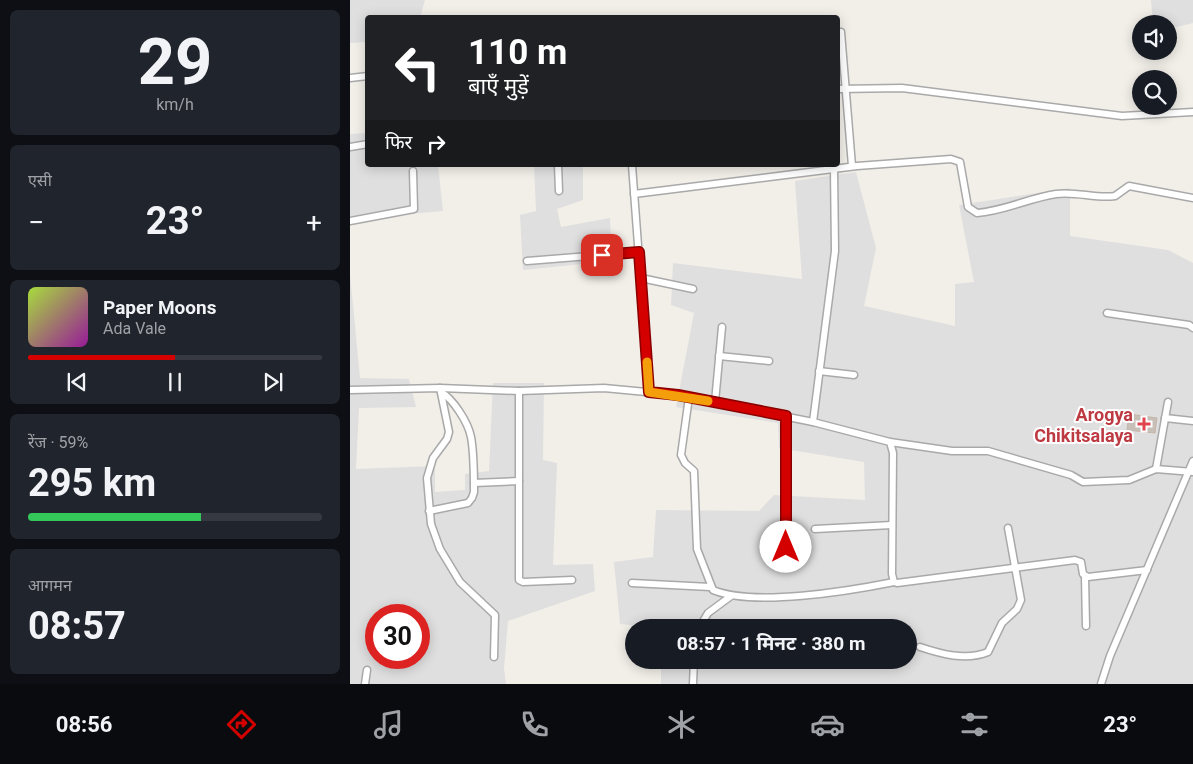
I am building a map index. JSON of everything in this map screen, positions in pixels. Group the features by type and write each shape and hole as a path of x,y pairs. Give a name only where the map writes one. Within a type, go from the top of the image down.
{"street":[{"path":"841,32 852,166"},
{"path":"350,78 365,76"},
{"path":"840,90 902,88 1122,116 1193,112"},
{"path":"350,146 365,144"},
{"path":"634,194 852,166 956,159 963,170 968,207 977,213 1000,210 1034,198 1057,194 1112,197 1128,186 1193,198"},
{"path":"558,167 559,191"},
{"path":"632,167 649,392"},
{"path":"812,422 835,251 834,169"},
{"path":"350,221 414,209 413,171"},
{"path":"527,261 639,252"},
{"path":"641,278 693,289"},
{"path":"1108,313 1189,325 1193,328"},
{"path":"715,402 722,327"},
{"path":"719,356 769,361"},
{"path":"819,371 854,375"},
{"path":"350,390 519,391 604,388 649,392 689,397 786,416 890,442 952,451 988,451 1071,475 1083,482 1129,480 1156,469 1191,472"},
{"path":"429,511 468,503 472,498 474,483 469,431 448,396 440,390"},
{"path":"440,390 449,435 430,464 427,478 429,511 435,536 448,564 460,582 495,615 494,657"},
{"path":"519,391 519,580 522,582 572,580"},
{"path":"689,397 681,455 682,459 694,471 697,549 707,570 710,587"},
{"path":"1156,469 1168,402"},
{"path":"786,416 786,547"},
{"path":"1165,418 1193,421"},
{"path":"890,442 893,453 892,525 894,582"},
{"path":"1101,684 1110,656 1191,472 1193,461"},
{"path":"474,483 518,481"},
{"path":"815,529 892,525"},
{"path":"920,647 948,655 982,654 988,652 1002,623 1020,605 1017,568 1008,528"},
{"path":"632,583 710,587 731,596 774,596 856,589 894,582 902,584 1078,560 1084,576 1086,626"},
{"path":"1084,576 1147,570"},
{"path":"702,619 731,596"},
{"path":"693,684 694,669"},
{"path":"365,684 367,670"}],"shaded area":[{"path":"350,0 425,0 421,15 365,15 365,42 350,43"},
{"path":"1151,0 1193,0 1193,23 1177,27 1177,15 1152,15"},
{"path":"365,133 365,167 438,167 443,211 350,219 350,134"},
{"path":"534,167 583,167 583,200 557,209 561,227 610,218 612,261 523,270 520,215 536,211"},
{"path":"856,172 876,248 864,306 955,326 955,284 974,282 959,205 1070,188 1070,236 1168,250 1193,263 1193,684 661,684 661,669 917,669 917,619 625,619 625,624 620,624 614,562 653,557 656,510 759,511 774,495 865,500 864,462 779,448 778,423 676,407 694,313 671,305 673,263 802,279 795,181"},
{"path":"350,274 360,378 409,379 416,407 359,408 356,469 435,466 435,492 465,490 465,474 489,471 493,383 544,383 543,460 557,463 553,565 593,564 595,591 508,621 504,668 506,684 350,684"}],"building":[{"path":"1129,414 1157,418 1155,433 1127,430"}],"slow traffic":[{"path":"647,362 649,392 708,401"}],"place":[{"name":"Arogya Chikitsalaya","path":"1144,424"}],"route":[{"path":"602,255 639,252 649,392 678,395 786,416 786,547"}]}
